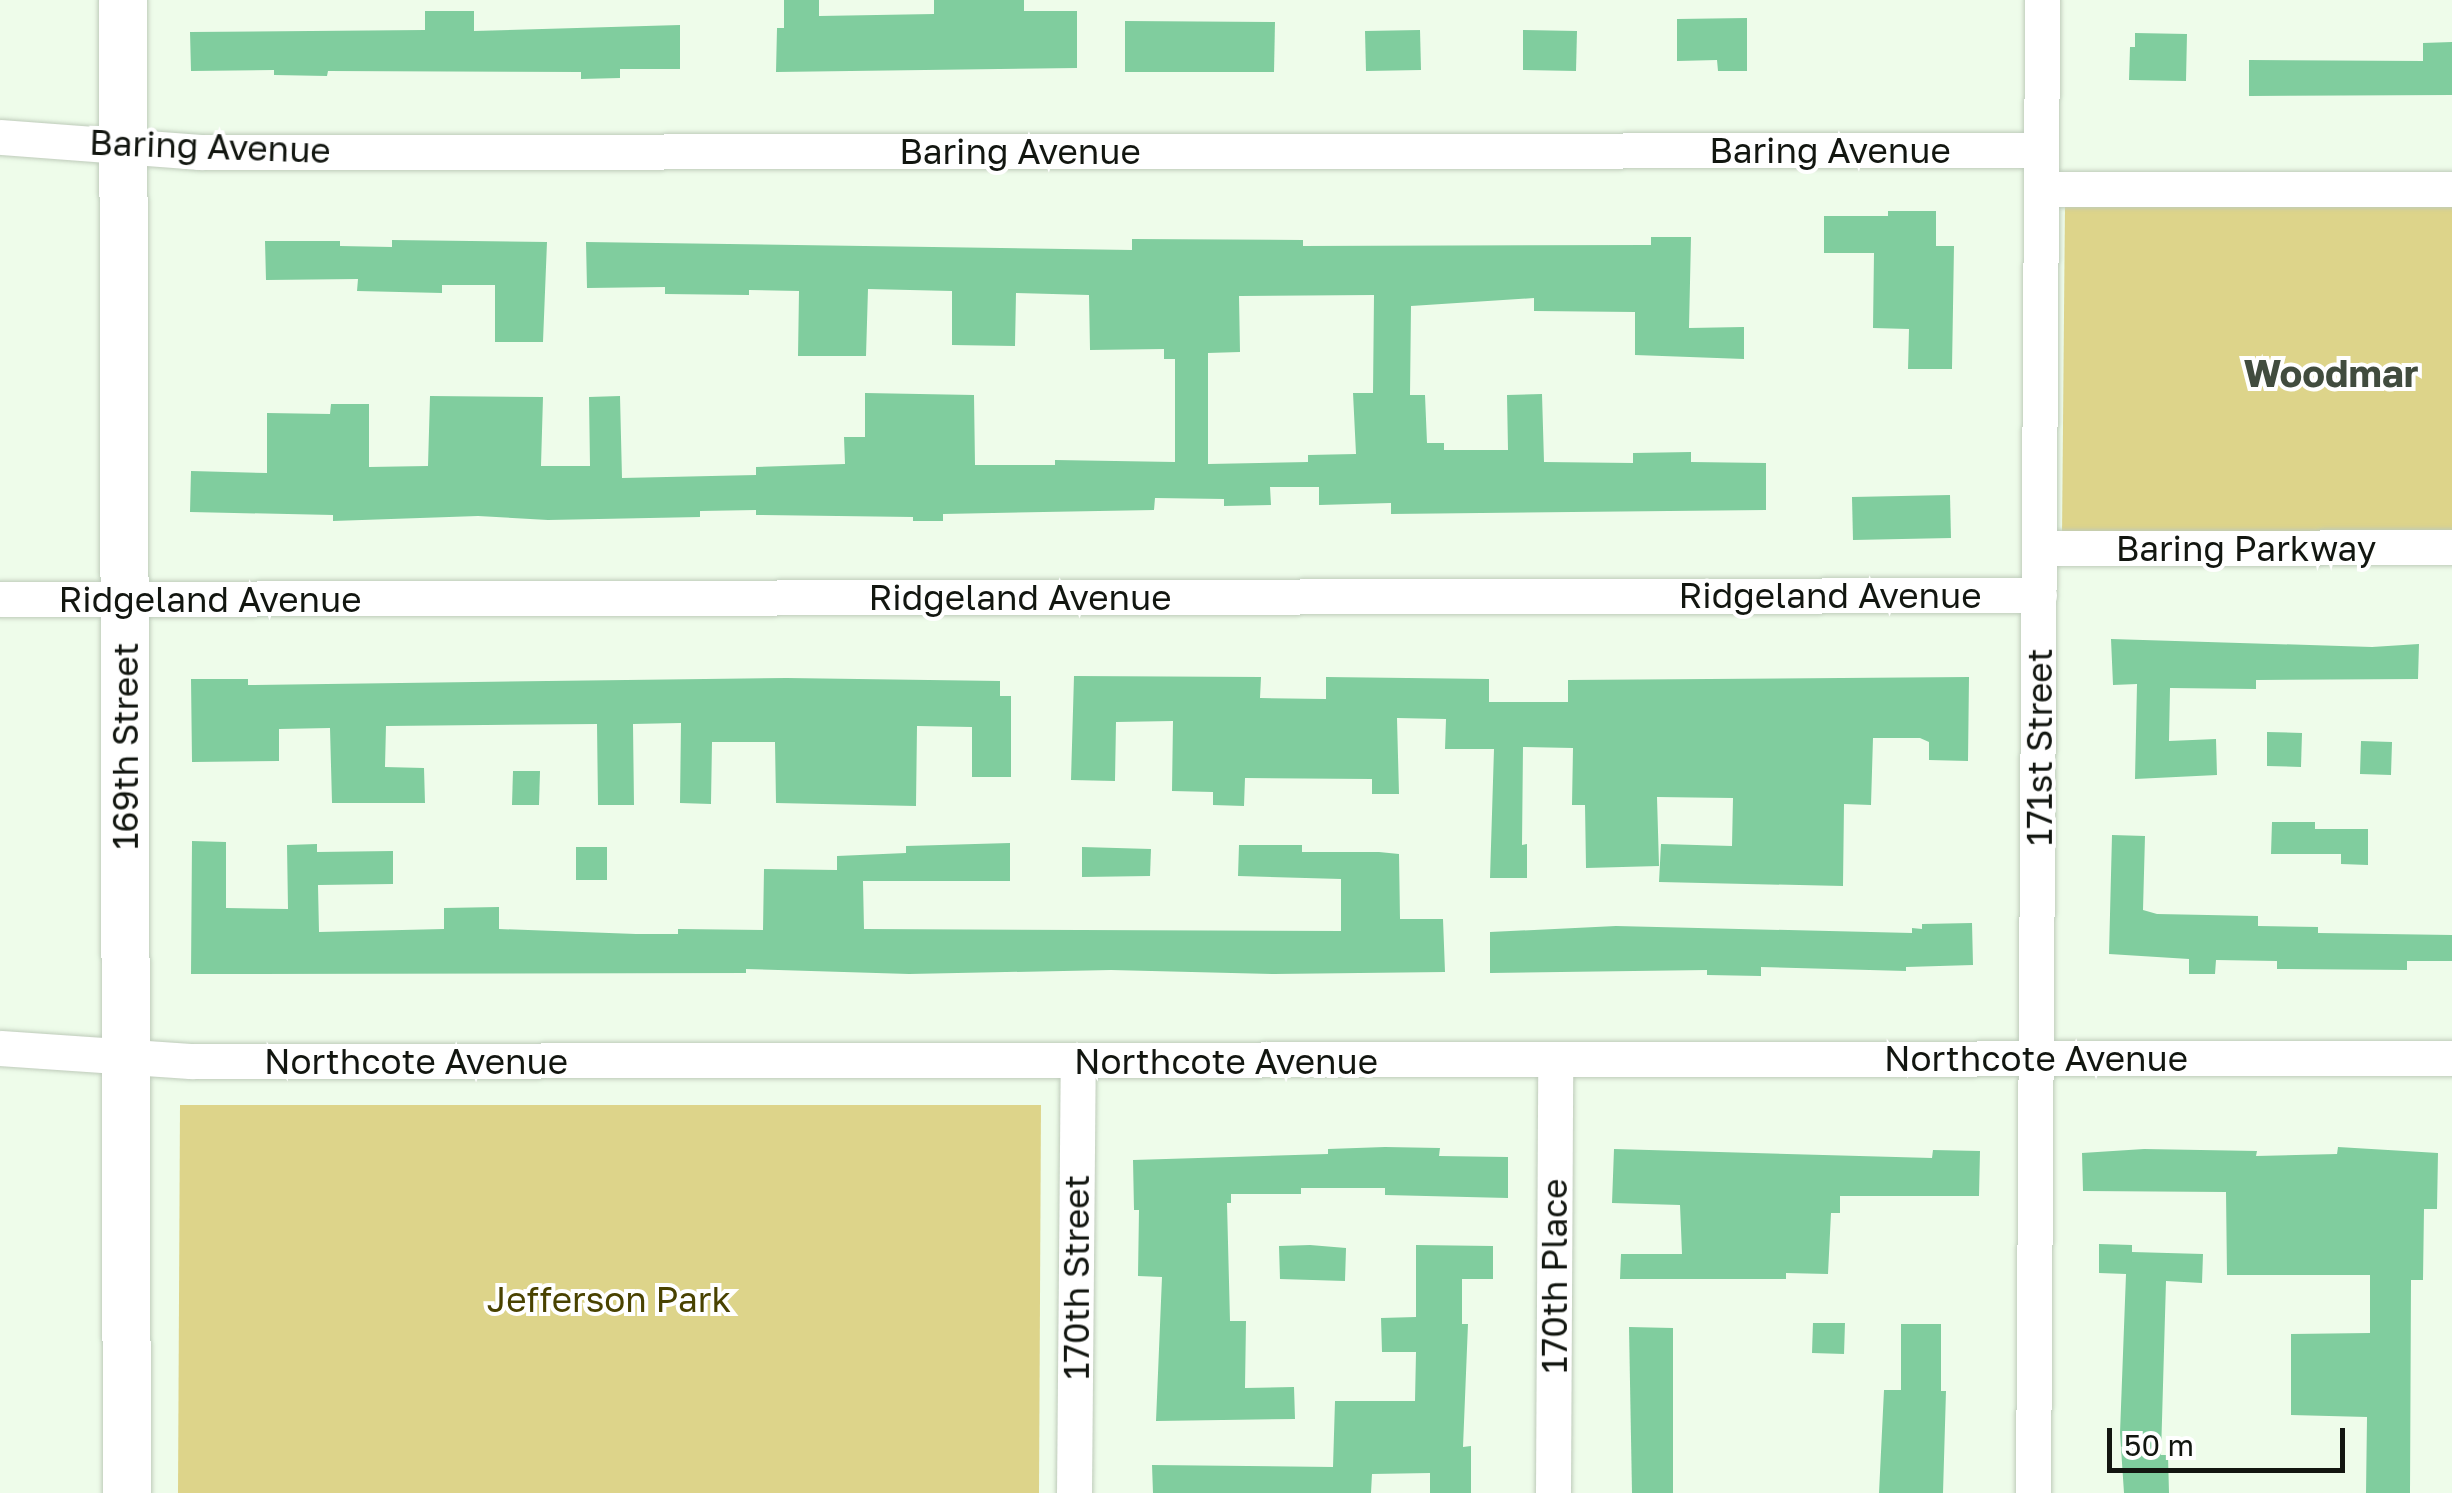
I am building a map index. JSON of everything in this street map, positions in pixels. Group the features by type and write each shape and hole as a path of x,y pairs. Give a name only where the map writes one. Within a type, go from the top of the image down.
{"street":[{"name":"169th Street","path":"122,0 128,1493"},
{"name":"171st Street","path":"2034,1493 2042,0"},
{"name":"Baring Avenue","path":"0,138 198,152 2040,150"},
{"path":"2042,189 2452,189"},
{"name":"Baring Parkway","path":"2039,548 2452,547"},
{"name":"Ridgeland Avenue","path":"0,600 2039,595"},
{"name":"Northcote Avenue","path":"0,1048 191,1061 2452,1058"},
{"name":"170th Place","path":"1554,1493 1555,1059"},
{"name":"170th Street","path":"1074,1493 1078,1061"}],"green space":[{"path":"2065,204 2452,204 2452,535 2062,536"},
{"name":"Jefferson Park","path":"180,1105 1041,1105 1039,1493 178,1493"}],"building":[{"path":"784,0 819,0 819,16 934,14 934,0 1024,0 1024,11 1077,11 1077,68 776,72 777,28 784,28"},
{"path":"425,11 474,11 474,31 680,25 680,69 620,69 620,78 581,79 581,72 328,71 327,76 274,75 274,70 191,71 190,32 425,30"},
{"path":"1747,18 1747,71 1718,71 1717,60 1677,61 1677,19"},
{"path":"1125,21 1275,22 1274,72 1125,72"},
{"path":"1420,30 1421,70 1366,71 1365,31"},
{"path":"1523,30 1577,31 1576,71 1523,70"},
{"path":"2135,33 2187,34 2186,81 2129,80 2130,47 2135,47"},
{"path":"2452,42 2452,95 2249,96 2249,60 2423,61 2423,43"},
{"path":"1888,211 1936,211 1936,246 1954,246 1952,369 1908,369 1909,329 1873,328 1874,253 1824,253 1824,216 1888,216"},
{"path":"1651,237 1691,237 1689,328 1744,327 1744,359 1635,355 1635,312 1534,311 1534,298 1411,306 1410,395 1425,395 1427,443 1444,443 1444,450 1508,450 1507,395 1542,394 1544,462 1633,463 1633,453 1691,452 1691,462 1766,463 1766,510 1391,514 1391,503 1319,505 1319,487 1270,487 1271,505 1224,506 1224,499 1155,498 1154,510 943,514 943,521 913,521 913,517 756,515 756,510 700,511 700,517 548,520 478,516 333,521 333,515 190,512 191,471 267,473 267,413 330,414 331,404 369,404 369,467 428,466 430,396 543,397 541,466 590,466 589,397 620,396 622,478 756,475 756,467 845,464 844,437 865,437 865,393 974,395 975,465 1055,465 1055,460 1175,462 1175,359 1164,359 1164,349 1090,350 1089,295 1016,293 1015,346 952,345 952,291 868,289 866,356 798,356 799,291 665,294 665,287 587,288 586,242 1132,250 1132,239 1303,240 1303,246 1651,245","holes":["1374,295 1373,393 1353,393 1356,454 1308,455 1308,462 1208,464 1208,353 1240,352 1239,296"]},
{"path":"392,240 547,242 543,342 495,342 495,285 442,285 442,293 357,291 358,279 266,280 265,241 340,241 340,246 392,247"},
{"path":"1950,495 1951,538 1853,540 1852,497"},
{"path":"2111,639 2372,647 2419,644 2418,679 2256,680 2256,689 2170,688 2169,741 2216,739 2217,775 2135,779 2137,684 2113,685"},
{"path":"1074,676 1261,677 1260,698 1326,699 1326,677 1489,679 1489,702 1568,702 1568,680 1969,677 1968,761 1929,760 1929,742 1920,738 1873,738 1871,805 1844,804 1843,886 1659,882 1661,844 1732,846 1733,798 1657,797 1659,866 1586,868 1585,805 1572,805 1573,748 1523,747 1522,845 1527,844 1527,878 1490,878 1494,749 1445,749 1446,719 1397,718 1399,794 1372,794 1372,779 1245,778 1244,806 1213,805 1213,792 1172,791 1173,721 1116,722 1115,781 1071,780"},
{"path":"787,678 1000,681 1000,696 1011,696 1011,777 972,777 972,727 917,726 916,806 776,803 775,742 712,742 711,804 680,803 681,723 633,724 634,805 598,805 597,724 386,726 385,767 424,768 425,803 332,803 330,728 279,729 279,761 192,762 191,679 248,679 248,685"},
{"path":"2267,732 2302,733 2301,767 2267,766"},
{"path":"2361,741 2392,742 2391,775 2360,774"},
{"path":"513,771 540,771 539,805 512,805"},
{"path":"2272,822 2315,822 2315,829 2368,829 2368,865 2341,864 2341,854 2271,854"},
{"path":"2112,835 2145,836 2143,910 2157,914 2258,916 2258,926 2318,927 2318,933 2452,935 2452,961 2407,961 2407,970 2277,969 2277,961 2216,960 2215,974 2189,974 2189,959 2109,954"},
{"path":"192,841 226,842 226,908 288,909 287,845 317,844 317,852 393,851 393,884 318,885 319,932 444,929 444,908 499,907 499,929 636,934 678,934 678,929 763,930 764,869 837,870 837,856 906,853 906,846 1010,843 1010,881 863,881 864,929 1341,931 1341,879 1238,876 1239,845 1302,845 1302,852 1399,854 1400,919 1443,919 1445,972 1274,974 1111,970 909,974 746,969 746,973 191,974"},
{"path":"576,847 607,847 607,880 576,880"},
{"path":"1082,847 1151,849 1150,876 1082,877"},
{"path":"1972,923 1973,965 1906,967 1906,971 1761,967 1761,976 1707,975 1707,970 1490,973 1490,932 1616,926 1912,933 1912,928 1922,929 1922,924"},
{"path":"2338,1147 2438,1153 2437,1209 2424,1209 2423,1280 2411,1280 2410,1493 2366,1493 2367,1417 2291,1415 2291,1334 2370,1333 2370,1275 2227,1275 2226,1192 2083,1191 2082,1153 2144,1149 2257,1151 2256,1156 2337,1154"},
{"path":"1440,1148 1439,1156 1508,1157 1508,1198 1385,1195 1385,1188 1301,1188 1301,1194 1231,1194 1231,1203 1227,1203 1230,1321 1246,1321 1245,1388 1294,1387 1295,1419 1156,1421 1162,1277 1138,1276 1139,1210 1134,1210 1133,1160 1328,1154 1328,1149"},
{"path":"1614,1149 1932,1158 1933,1150 1980,1151 1979,1196 1840,1196 1840,1213 1831,1213 1828,1274 1786,1273 1786,1279 1620,1279 1621,1254 1682,1254 1680,1205 1612,1203"},
{"path":"2099,1244 2132,1245 2132,1252 2203,1254 2202,1283 2166,1281 2161,1455 2168,1455 2169,1493 2124,1493 2120,1433 2126,1274 2099,1273"},
{"path":"1416,1245 1493,1246 1493,1279 1462,1279 1462,1324 1468,1324 1463,1447 1471,1446 1471,1493 1430,1493 1430,1473 1372,1474 1371,1493 1153,1493 1152,1465 1333,1467 1335,1401 1415,1401 1416,1352 1382,1352 1381,1318 1416,1317"},
{"path":"1279,1246 1346,1248 1345,1281 1280,1279"},
{"path":"1813,1323 1845,1323 1844,1354 1812,1353"},
{"path":"1901,1324 1941,1324 1941,1391 1946,1391 1943,1493 1879,1493 1884,1390 1901,1390"},
{"path":"1629,1327 1673,1328 1673,1493 1632,1493"}],"district":[{"name":"Woodmar","path":"2331,373"}]}
